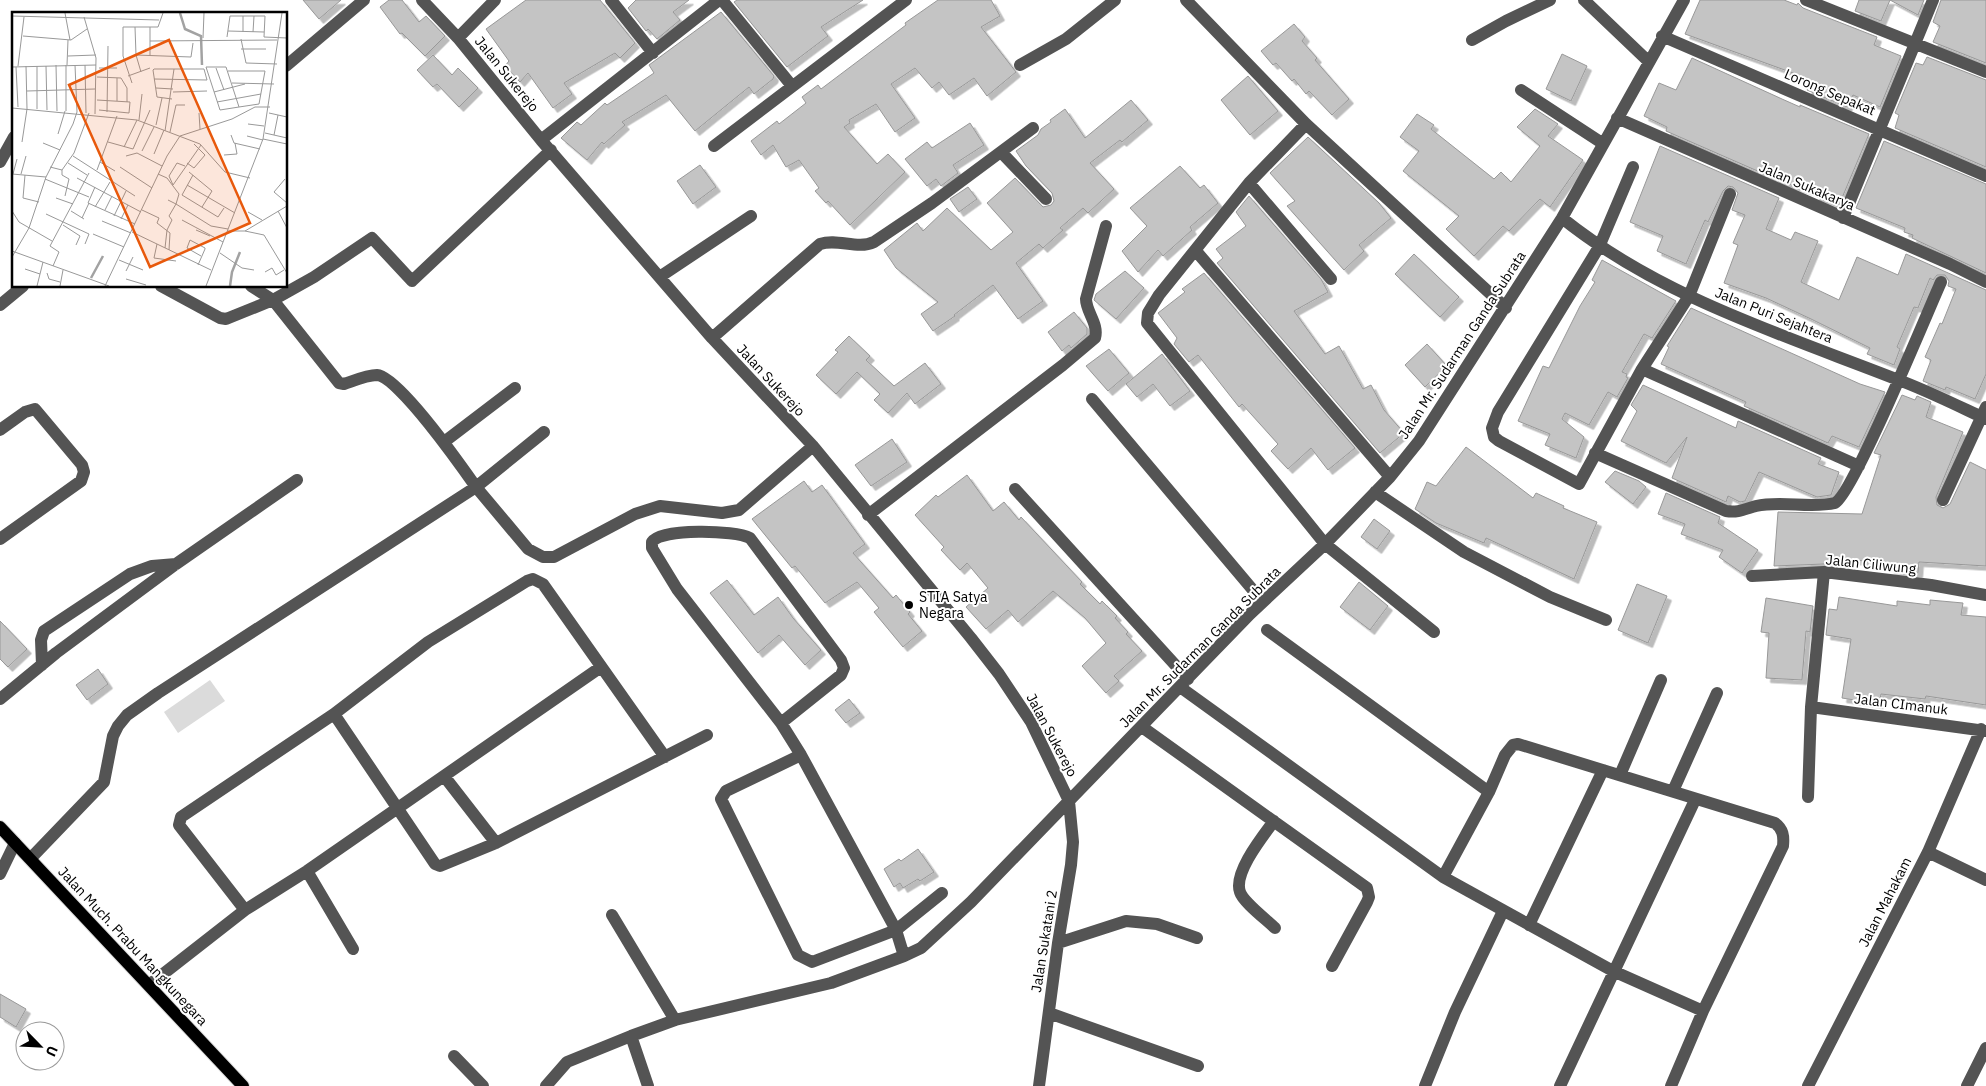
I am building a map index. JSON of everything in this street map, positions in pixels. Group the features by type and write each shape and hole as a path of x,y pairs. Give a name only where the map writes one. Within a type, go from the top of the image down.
{"main road":[{"name":"Jalan Much. Prabu Mangkunegara","path":"0,827 243,1086"}],"street":[{"path":"288,64 364,0"},
{"name":"Jalan Sukerejo","path":"422,0 458,38 542,140 661,276 712,338 813,446 949,611 1015,697 1046,751 1069,801"},
{"path":"458,38 495,0"},
{"path":"611,0 653,53"},
{"path":"542,140 721,0 792,86"},
{"path":"714,146 906,0"},
{"path":"1020,66 1066,39 1115,0"},
{"path":"1186,0 1306,124 1506,308"},
{"path":"1472,40 1550,0"},
{"path":"1584,0 1648,62"},
{"name":"Jalan Mr. Sudarman Ganda Subrata","path":"546,1086 567,1062 631,1036 676,1020 831,983 904,956 921,948 971,902 1263,602 1325,544 1390,477 1438,414 1562,218 1602,143 1684,0"},
{"path":"1806,0 1916,42 1986,72"},
{"path":"1842,218 1933,0"},
{"name":"Lorong Sepakat","path":"1662,36 1986,176"},
{"path":"1521,90 1602,143"},
{"name":"Jalan Sukakarya","path":"1617,118 1986,282"},
{"path":"1306,124 1249,183 1151,306 1147,323 1325,544 1434,632"},
{"path":"712,338 820,244 834,242 870,244 932,203 1032,128"},
{"path":"0,162 12,141"},
{"path":"165,288 220,318 226,319 273,300 314,277 372,238 412,281 551,150"},
{"path":"1001,152 1046,198"},
{"path":"1633,167 1599,247 1507,395 1492,428 1494,436 1499,441 1579,484 1642,369 1689,296 1730,194"},
{"path":"1249,183 1331,279"},
{"path":"661,276 751,216"},
{"name":"Jalan Puri Sejahtera","path":"1562,218 1599,247 1689,296 1806,345 1985,414"},
{"path":"868,515 1063,365 1095,338 1097,331 1087,308 1086,299 1106,226"},
{"path":"1196,251 1390,477"},
{"path":"1595,453 1720,509 1732,512 1778,503 1835,503 1842,498 1859,466 1941,282"},
{"path":"0,305 21,288"},
{"path":"254,288 273,300 339,383 344,384 375,375 382,376 402,394 444,442 476,487 528,549 537,555 549,558 583,543 635,514 660,506 722,513 739,510 813,446"},
{"path":"1642,369 1859,466"},
{"path":"444,442 515,388"},
{"path":"1092,399 1263,602"},
{"path":"0,430 25,412 35,410 82,465 84,472 81,481 0,539"},
{"path":"1944,500 1985,414"},
{"path":"31,858 104,782 113,736 127,715 158,692 476,487 544,432"},
{"path":"0,699 176,564 297,480"},
{"path":"1015,489 1184,683 1443,877 1613,971 1703,1011"},
{"path":"1375,492 1464,552 1550,597 1606,620"},
{"path":"781,723 841,675 844,668 841,660 750,538 731,532 675,534 656,537 652,542 652,548 677,589 781,723 801,755 896,930 904,956"},
{"path":"42,665 40,640 44,631 130,574 152,566 176,564"},
{"path":"1808,797 1811,708 1824,572"},
{"name":"Jalan Ciliwung","path":"1752,576 1824,572 1931,585 1986,595"},
{"path":"245,910 179,826 179,819 334,714 428,642 521,584 533,579 543,584 665,758"},
{"path":"1267,630 1489,792"},
{"path":"149,985 245,910 307,871 601,667"},
{"path":"1620,775 1661,680"},
{"path":"1672,791 1717,693"},
{"name":"Jalan CImanuk","path":"1811,708 1984,730"},
{"path":"334,714 435,864 440,866 496,843 707,735"},
{"path":"1142,726 1363,884 1368,892 1367,902 1332,966"},
{"name":"Jalan Mahakam","path":"1808,1086 1928,852 1984,730"},
{"path":"1443,877 1489,792 1504,755 1513,745 1518,744 1780,826 1784,837 1783,846 1703,1011 1671,1086"},
{"path":"801,755 726,791 721,799 798,955 812,962 896,930 942,893"},
{"path":"1529,925 1602,770"},
{"path":"444,776 496,843"},
{"path":"1560,1086 1695,800"},
{"name":"Jalan Sukatani 2","path":"1039,1086 1058,943 1071,865 1073,842 1069,801"},
{"path":"1274,821 1251,854 1241,872 1238,885 1240,894 1275,928"},
{"path":"0,874 15,843"},
{"path":"1928,852 1986,880"},
{"path":"307,871 353,948"},
{"path":"1425,1086 1455,1012 1503,911"},
{"path":"612,915 676,1020"},
{"path":"1058,943 1126,920 1156,924 1197,938"},
{"path":"1049,1013 1198,1066"},
{"path":"631,1036 648,1086"},
{"path":"1967,1086 1986,1048"},
{"path":"454,1056 483,1086"}],"shaded area":[{"path":"210,680 225,701 178,733 164,712"}],"building":[{"path":"303,0 341,0 319,19"},
{"path":"389,0 402,0 419,22 426,16 445,36 425,56 402,33 400,34 380,7"},
{"path":"526,0 600,0 635,43 620,58 615,53 564,83 572,94 553,108 528,73 520,82 505,66 509,61 486,29"},
{"path":"636,0 689,0 673,12 680,20 657,39 648,29 646,31 628,8"},
{"path":"737,0 863,0 821,27 828,36 787,67 734,2"},
{"path":"938,0 991,0 1000,16 981,27 1016,72 987,96 974,78 949,95 939,82 932,88 915,68 891,84 915,118 895,132 876,104 849,120 850,123 844,127 877,164 888,154 905,172 850,225 828,201 826,203 815,191 819,188 799,160 786,167 773,145 761,155 751,141 777,121 779,124 806,103 802,97 818,85 821,89 906,25 905,23"},
{"path":"1700,0 1784,0 1797,5 1798,3 1803,8 1877,37 1874,45 1901,56 1880,107 1853,95 1847,107 1807,90 1811,83 1793,73 1685,34"},
{"path":"1859,0 1890,0 1881,21 1855,11"},
{"path":"1890,0 1924,0 1918,15"},
{"path":"1941,0 1986,0 1986,63 1933,42 1940,26 1933,22"},
{"path":"721,12 774,76 773,79 754,94 749,87 695,131 666,95 622,122 625,125 604,144 602,142 587,160 561,138 577,122 581,125 605,103 607,105 654,73 649,65"},
{"path":"1294,24 1305,37 1302,41 1317,58 1315,60 1349,99 1332,115 1309,91 1306,94 1294,79 1292,81 1276,63 1273,65 1261,51"},
{"path":"1562,54 1587,66 1571,101 1546,89"},
{"path":"433,55 452,75 458,68 478,88 459,107 437,84 433,87 417,70"},
{"path":"1927,57 1986,80 1986,167 1895,128 1899,115 1895,113 1916,63 1923,65"},
{"path":"1692,58 1800,107 1800,105 1869,134 1839,205 1815,196 1816,193 1785,183 1666,131 1667,127 1644,116 1659,83 1676,90"},
{"path":"1248,76 1278,111 1250,135 1221,100"},
{"path":"1131,100 1148,120 1122,142 1120,140 1090,163 1114,189 1088,213 1083,208 1060,228 1063,230 1043,248 1039,244 1016,263 1043,301 1018,319 993,285 933,331 921,314 938,302 896,268 884,250 917,223 923,231 947,208 991,250 1013,232 987,203 1015,178 1043,207 1051,205 1054,201 1052,193 1026,166 1016,151 1038,135 1041,129 1051,122 1050,120 1065,109 1085,138"},
{"path":"1535,109 1558,124 1548,136 1583,160 1550,207 1540,199 1509,231 1503,226 1474,256 1446,229 1459,216 1403,171 1419,151 1400,137 1417,114 1434,125 1431,129 1494,179 1501,172 1511,182 1540,146 1517,127"},
{"path":"970,123 984,145 953,165 958,173 941,186 936,179 927,186 905,159 927,142 932,148"},
{"path":"1308,137 1379,203 1391,218 1359,245 1364,251 1344,270 1287,206 1295,201 1270,173"},
{"path":"1884,141 1986,184 1986,273 1912,238 1913,235 1904,232 1905,228 1856,208"},
{"path":"1660,146 1779,198 1766,229 1791,240 1795,232 1818,241 1801,282 1839,300 1857,257 1898,275 1906,254 1986,290 1986,374 1975,399 1946,387 1945,390 1923,381 1931,360 1925,357 1940,323 1942,324 1956,289 1948,286 1949,281 1945,275 1937,275 1933,280 1930,278 1918,308 1914,307 1897,347 1900,349 1894,365 1867,354 1870,348 1811,319 1766,298 1724,283 1738,245 1733,243 1745,215 1732,210 1738,193 1733,187 1728,186 1723,191 1708,222 1705,220 1686,264 1657,251 1663,236 1630,222"},
{"path":"700,165 716,187 693,204 677,181"},
{"path":"1180,166 1200,188 1204,185 1218,203 1190,227 1192,230 1163,256 1158,250 1138,272 1122,251 1147,226 1130,208"},
{"path":"968,187 977,199 959,212 950,199"},
{"path":"1249,196 1321,279 1328,292 1294,311 1325,354 1339,346 1363,389 1371,385 1384,410 1404,433 1380,453 1217,263 1223,258 1216,249 1246,226 1236,212"},
{"path":"1414,254 1459,297 1440,317 1395,274"},
{"path":"1602,260 1676,301 1652,338 1644,334 1622,372 1627,374 1626,377 1628,378 1617,397 1608,392 1589,425 1565,413 1562,419 1584,437 1576,458 1545,445 1550,434 1518,421 1543,366 1549,368 1580,306 1595,282 1592,280"},
{"path":"1125,271 1144,288 1116,319 1094,300 1096,294"},
{"path":"1204,273 1355,448 1328,470 1311,448 1288,469 1271,451 1278,444 1242,404 1239,407 1198,355 1189,362 1174,344 1177,338 1158,313 1185,292 1182,289"},
{"path":"1691,308 1860,384 1885,392 1859,447 1832,436 1828,443 1744,406 1746,402 1661,364 1669,347 1667,346"},
{"path":"1074,312 1087,328 1087,334 1071,348 1069,345 1062,351 1048,332"},
{"path":"849,336 870,356 866,360 894,386 925,363 941,384 915,404 907,393 888,413 874,400 880,394 857,372 836,394 816,375 838,352 835,350"},
{"path":"1427,344 1447,366 1425,387 1405,365"},
{"path":"1109,349 1129,373 1108,391 1086,366"},
{"path":"1162,354 1190,391 1170,406 1153,384 1137,397 1126,384"},
{"path":"1643,385 1736,428 1738,421 1821,458 1818,464 1839,472 1831,495 1817,497 1759,472 1745,501 1740,502 1728,496 1726,502 1672,478 1687,437 1666,463 1621,441 1637,411 1631,405"},
{"path":"1902,395 1915,400 1917,396 1931,402 1926,417 1963,432 1936,497 1937,505 1943,508 1950,504 1970,462 1986,470 1986,566 1919,562 1918,573 1890,569 1891,564 1845,559 1845,566 1824,564 1774,566 1778,512 1862,514 1881,455 1874,453"},
{"path":"892,439 907,462 871,486 855,465"},
{"path":"1466,447 1533,498 1536,493 1564,506 1563,508 1597,522 1574,579 1486,538 1484,543 1436,523 1415,509 1427,482 1436,486"},
{"path":"1615,471 1639,481 1646,487 1633,504 1605,482"},
{"path":"967,475 993,511 1004,502 1019,520 1021,517 1082,582 1080,584 1100,604 1102,601 1117,616 1115,618 1128,632 1126,634 1142,651 1114,676 1119,681 1106,693 1082,666 1106,643 1085,618 1053,591 1018,622 1008,610 986,629 966,607 988,588 967,563 960,570 941,550 944,547 915,515 936,495 938,497"},
{"path":"804,481 812,492 822,485 865,544 853,553 893,598 896,595 922,631 903,647 874,612 879,608 857,582 825,603 795,566 792,568 752,519"},
{"path":"1666,493 1720,517 1718,523 1758,550 1742,573 1719,557 1723,550 1681,534 1685,524 1658,514"},
{"path":"1374,519 1390,531 1377,549 1361,537"},
{"path":"727,580 754,615 778,597 793,618 821,650 805,665 779,635 758,653 710,593"},
{"path":"1359,582 1388,606 1370,630 1340,607"},
{"path":"1637,584 1667,596 1648,643 1618,630"},
{"path":"1839,597 1897,606 1897,601 1930,605 1930,600 1963,603 1961,615 1986,617 1986,705 1926,696 1925,699 1881,694 1879,704 1842,698 1851,639 1826,635 1829,609 1837,610"},
{"path":"1766,598 1813,606 1810,632 1806,631 1802,680 1766,678 1769,633 1761,632"},
{"path":"0,621 27,649 8,667 0,659"},
{"path":"98,669 108,684 87,700 76,685"},
{"path":"849,699 860,713 846,723 835,710"},
{"path":"918,849 934,872 920,881 918,879 903,888 900,883 894,887 884,869 899,859 901,861"},
{"path":"0,994 26,1009 19,1021 15,1021 15,1026 0,1017"}],"place":[{"name":"STIA Satya Negara","path":"909,605"}]}
